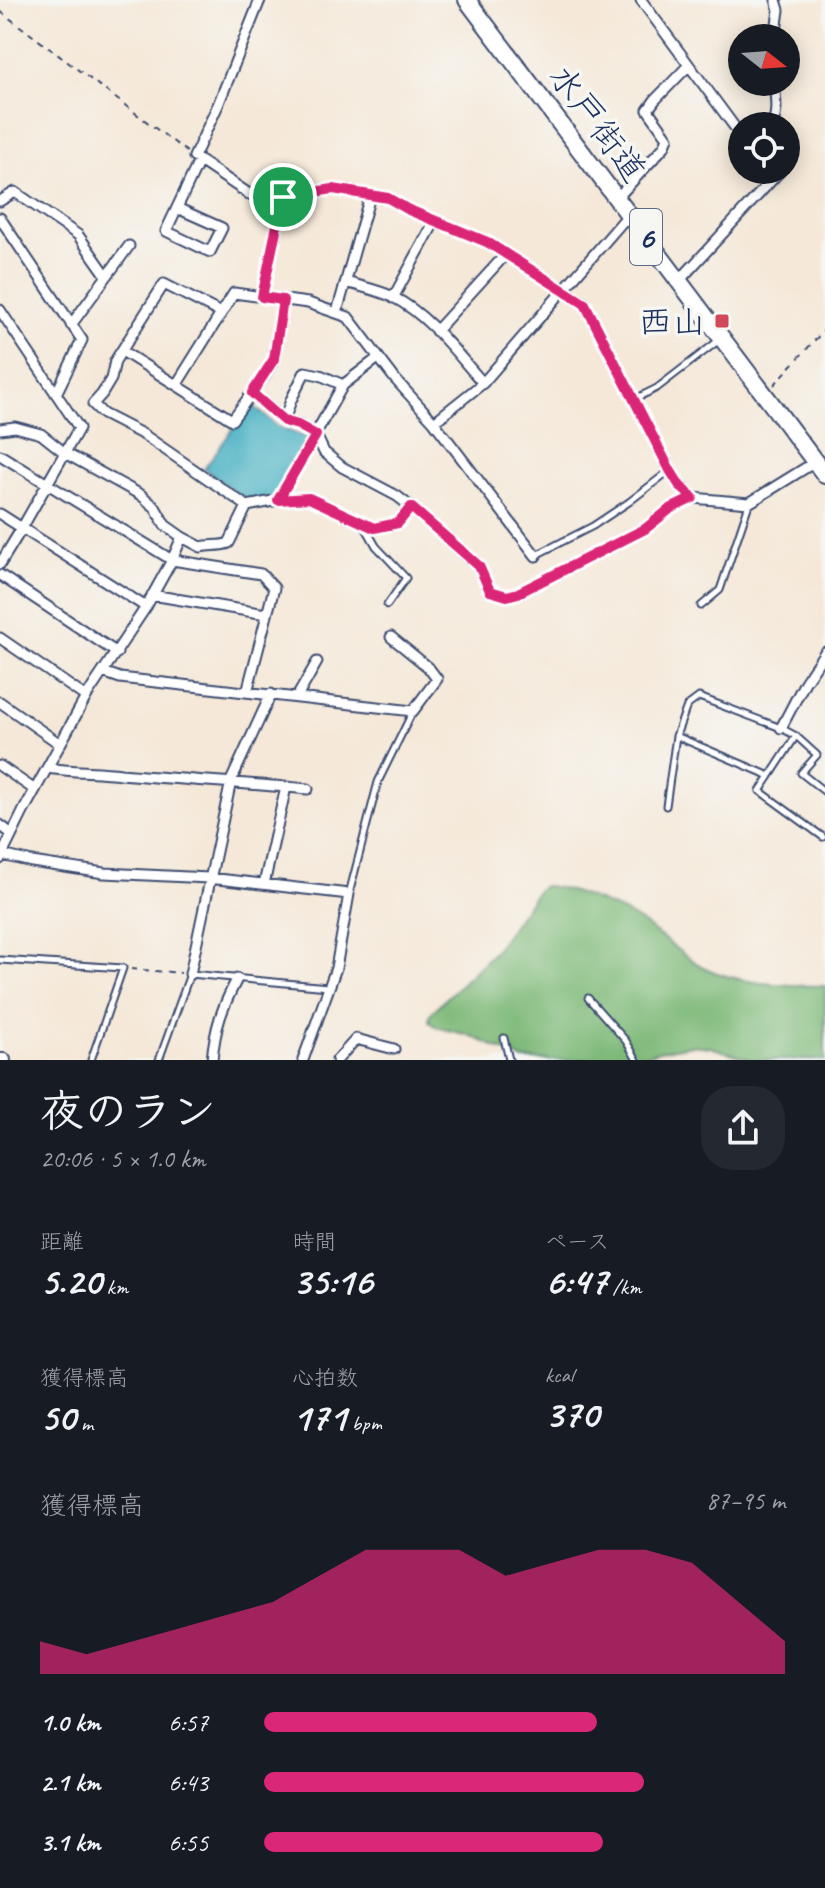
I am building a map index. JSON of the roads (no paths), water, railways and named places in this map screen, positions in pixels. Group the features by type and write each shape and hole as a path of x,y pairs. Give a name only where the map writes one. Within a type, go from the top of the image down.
{"highway":[{"name":"水戸街道","path":"467,0 820,468"}],"street":[{"path":"177,208 222,228 210,252 166,231 260,0"},
{"path":"640,0 728,118"},
{"path":"776,0 779,10 777,24"},
{"path":"617,198 664,147 668,138 648,110 689,65"},
{"path":"197,159 249,194 268,198 333,189 388,198 409,210 487,242 585,304 670,470 680,486 693,498"},
{"path":"679,281 768,184"},
{"path":"0,201 15,192 78,235 107,276"},
{"path":"337,312 370,196"},
{"path":"262,297 283,197"},
{"path":"434,422 483,383 629,214"},
{"path":"0,218 82,340 56,394"},
{"path":"393,298 435,221"},
{"path":"71,325 129,246"},
{"path":"436,331 506,254"},
{"path":"346,282 378,291 410,307 483,383"},
{"path":"221,313 164,284 115,361 111,379 93,404 103,414 144,435 247,506 309,498 374,528 398,523 411,507"},
{"path":"177,384 234,293 308,303 348,317 378,358 434,422 536,556"},
{"path":"122,351 232,420 274,359 283,300"},
{"path":"0,310 79,428 0,564"},
{"path":"278,500 343,385 378,358"},
{"path":"284,421 305,372 343,385"},
{"path":"252,393 284,421 316,435 328,458 411,507 479,566 490,591 507,596 645,529 670,509 693,498 749,503 820,468"},
{"path":"0,429 15,427 41,434 65,453 141,495 155,507 165,525 201,547 229,543 247,506"},
{"path":"0,455 172,560 261,574 274,588 247,692"},
{"path":"0,514 146,607"},
{"path":"182,537 146,607 86,697 1,857 104,873 209,878 349,894 336,968 303,1060"},
{"path":"0,575 117,653"},
{"path":"152,595 266,614"},
{"path":"103,672 120,678 413,711 437,679 428,667 391,637"},
{"path":"0,638 86,697"},
{"path":"781,728 825,652"},
{"path":"297,697 317,662"},
{"path":"190,974 231,781 271,694"},
{"path":"0,702 60,744"},
{"path":"0,766 35,790"},
{"path":"47,768 308,789"},
{"path":"264,884 286,787"},
{"path":"0,825 12,834"},
{"path":"212,1060 215,1033 237,979"},
{"path":"337,1060 356,1039 394,1049"}],"lane":[{"path":"634,400 657,388 722,338"},
{"path":"536,556 593,526 670,470"},
{"path":"701,606 720,590 749,503"},
{"path":"363,524 376,546 406,578 387,605"},
{"path":"666,806 676,736 687,706 699,697 796,736 817,755 801,773 825,792"},
{"path":"349,894 378,782 413,711"},
{"path":"676,736 770,776"},
{"path":"796,736 760,791 823,837"},
{"path":"0,960 123,968 91,1060"},
{"path":"159,1060 190,974 329,988"},
{"path":"588,998 626,1041 637,1060"},
{"path":"504,1038 509,1060"}],"water":[{"path":"251,404 278,427 310,439 275,497 249,502 204,469"}],"place":[{"name":"西山","path":"722,321"}]}
